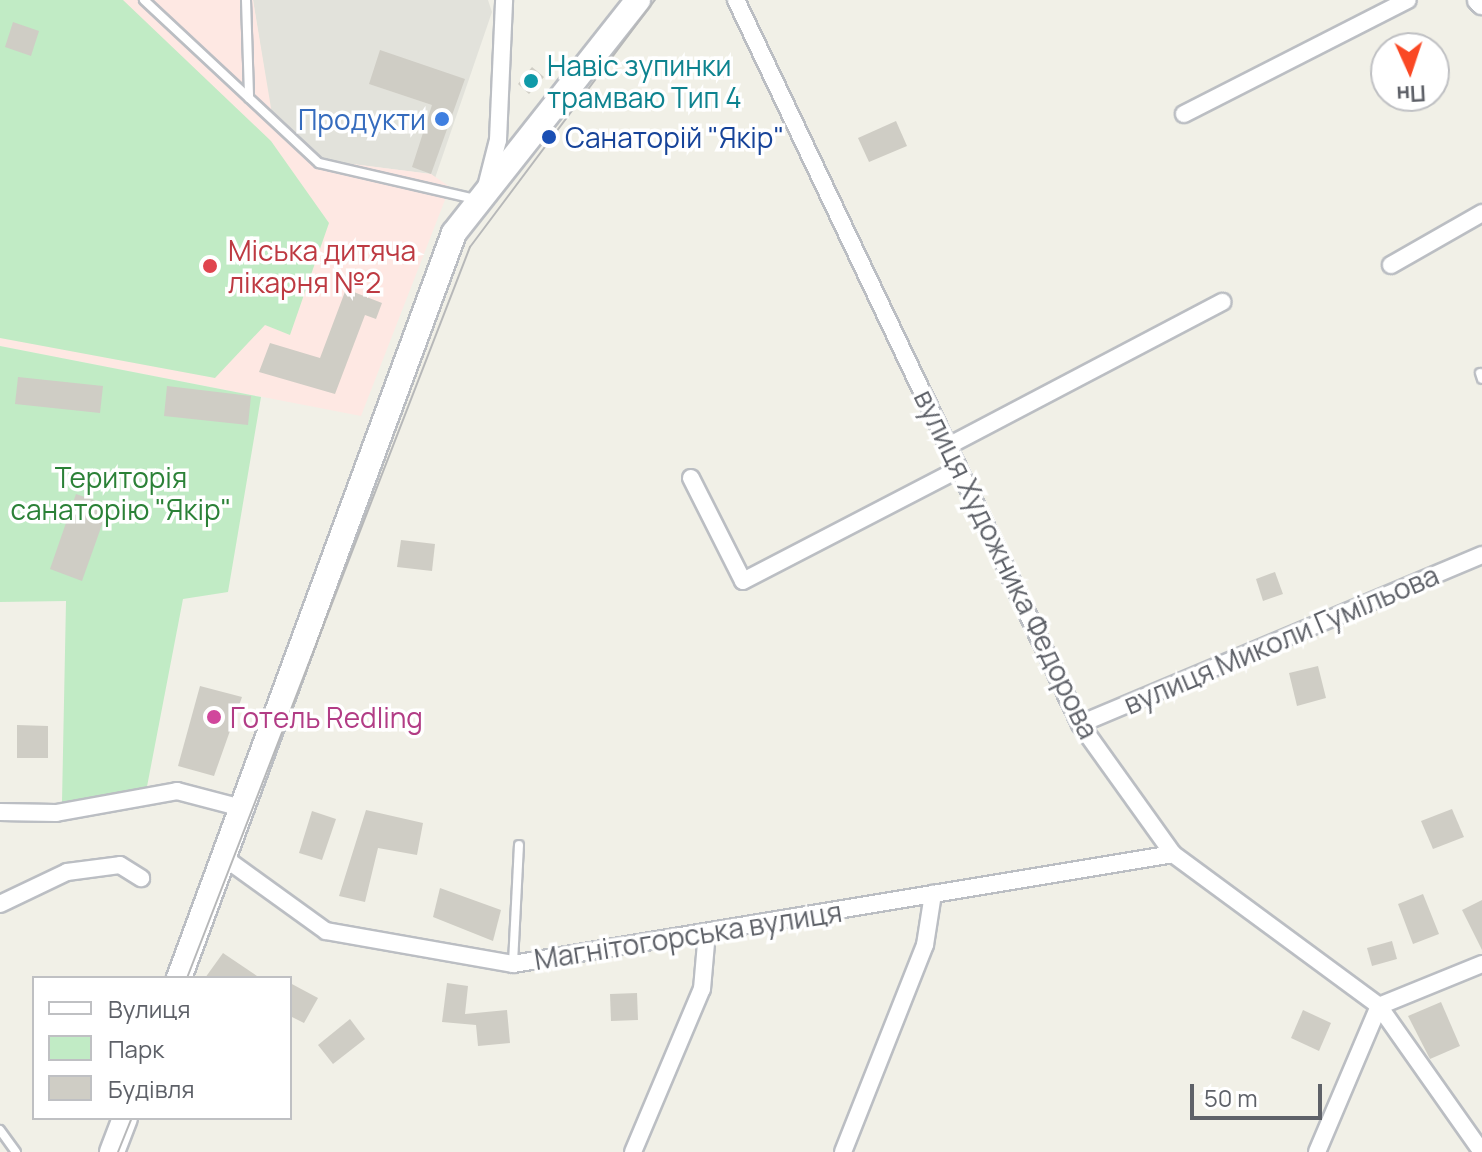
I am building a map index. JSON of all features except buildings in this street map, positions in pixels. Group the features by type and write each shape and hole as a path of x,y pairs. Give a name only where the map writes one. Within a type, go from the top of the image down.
{"street":[{"path":"482,193 498,140 504,0"},
{"path":"180,976 246,809 454,233 482,193 638,0"},
{"name":"вулиця Художника Федорова","path":"736,0 1080,724 1173,854 1379,1006 1482,1152"},
{"path":"1184,114 1408,0"},
{"path":"1391,265 1482,213"},
{"path":"948,446 1222,302"},
{"path":"691,478 743,581 959,469"},
{"name":"вулиця Миколи Гумільова","path":"1080,724 1482,555"},
{"path":"0,812 56,813 177,791 246,809"},
{"name":"Магнітогорська вулиця","path":"226,859 326,931 513,964 1173,854"},
{"path":"0,904 67,872 120,865 141,878"},
{"path":"843,1152 925,945 933,894"},
{"path":"633,1152 702,989 707,932"},
{"path":"1317,1152 1379,1006 1482,964"},
{"path":"112,1152 124,1120"}],"lane":[{"path":"144,0 319,163 482,193"},
{"path":"246,0 249,98"},
{"path":"513,964 519,845"},
{"path":"0,1130 16,1152"}],"shaded area":[{"name":"Міська дитяча лікарня №2","path":"0,0 253,0 272,114 321,160 431,174 450,187 361,416 0,346"},
{"path":"253,0 488,0 492,12 434,181 431,174 320,160 271,113"}],"green space":[{"name":"Міська дитяча лікарня №2","path":"0,0 123,0 271,141 329,223 290,335 265,325 215,378 0,338"},
{"name":"Територія санаторію \"Якір\"","path":"0,346 261,397 228,592 183,599 145,797 62,802 66,601 0,602"}],"tram line":[{"path":"188,976 470,247 655,0"},
{"path":"118,1152 131,1120"}],"place":[{"name":"Навіс зупинки трамваю Тип 4","path":"531,81"},
{"name":"Продукти","path":"442,119"},
{"name":"Санаторій \"Якір\"","path":"549,137"},
{"name":"Міська дитяча лікарня №2","path":"210,266"},
{"name":"Готель Redling","path":"214,717"}]}
